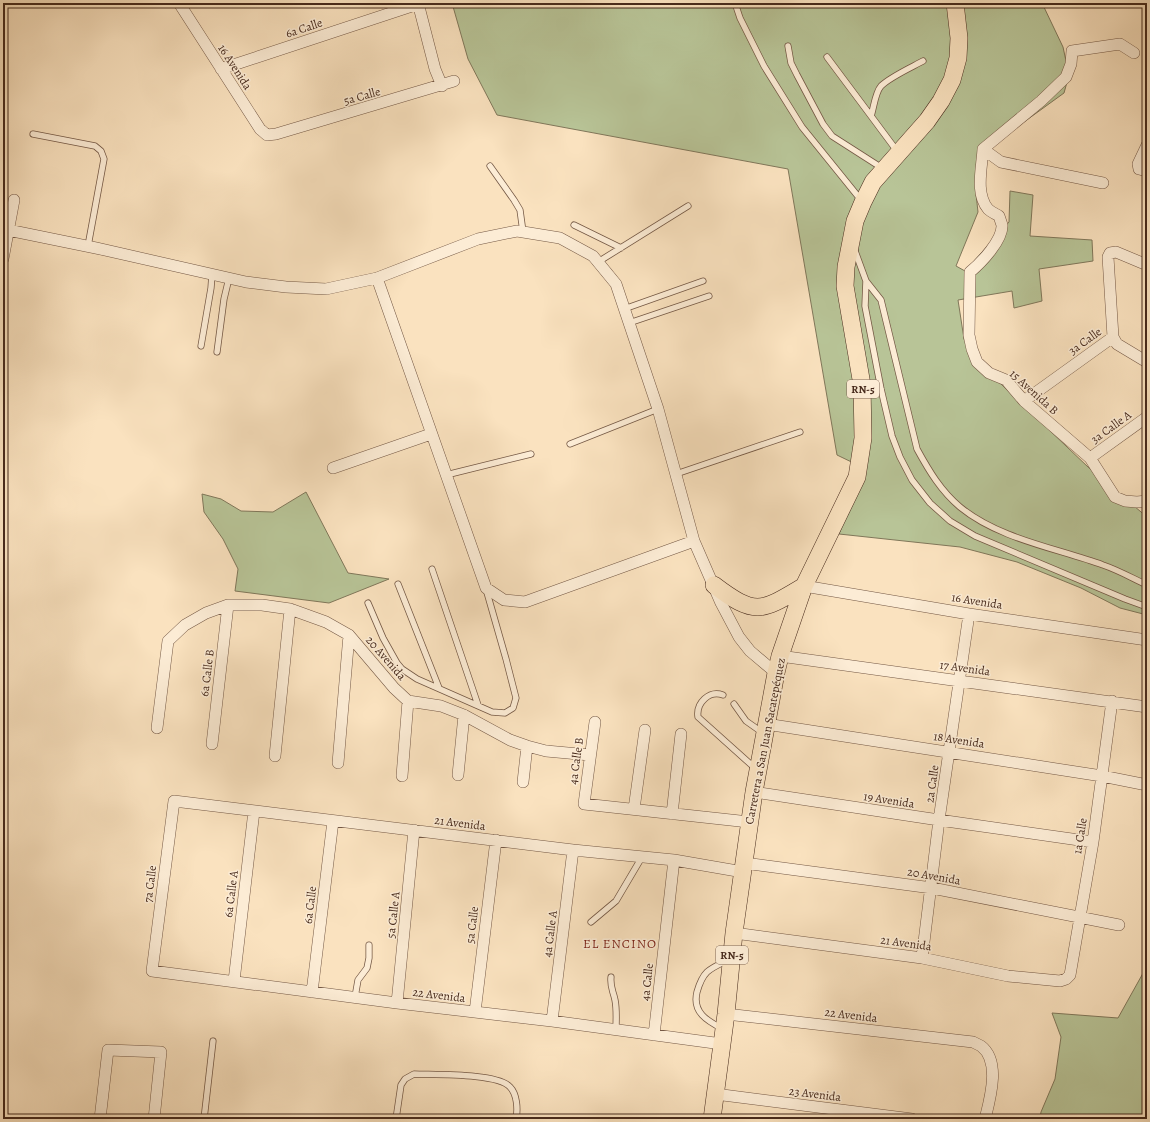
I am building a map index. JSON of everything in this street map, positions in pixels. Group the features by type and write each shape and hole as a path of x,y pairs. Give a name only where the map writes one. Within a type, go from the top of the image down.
{"main road":[{"name":"Carretera a San Juan Sacatepéquez","path":"712,1119 749,822 776,673 780,656 804,586 857,477 863,438 862,385 845,286 846,267 851,241 862,202 874,182 927,121 941,101 952,80 958,58 959,38 955,3"},
{"path":"714,585 742,604 758,608 770,606 804,586"}],"street":[{"name":"16 Avenida","path":"179,3 260,129 267,135 276,134"},
{"name":"6a Calle","path":"221,69 418,3"},
{"path":"418,3 435,69 442,86"},
{"path":"1104,183 1001,162 983,149 1041,102 1066,77 1071,64 1072,51 1120,44 1134,53"},
{"name":"5a Calle","path":"276,134 442,86 454,81"},
{"path":"1147,145 1138,164 1139,169 1147,171"},
{"name":"15 Avenida B","path":"983,149 980,183 982,198 989,209 999,216 1002,227 998,239 990,251 970,272 969,335 977,362 989,373 1006,380 1024,401 1090,458 1115,497 1125,501 1142,502"},
{"path":"3,260 14,200"},
{"path":"8,230 88,246 246,282 286,287 326,289 377,278 478,239 517,230 560,238 593,256 616,284 658,409 694,541 721,603 740,637 750,651 776,673"},
{"name":"3a Calle","path":"1024,401 1113,337 1108,257 1110,253 1116,252 1147,265"},
{"path":"377,278 486,588 504,600 525,602 694,541"},
{"path":"1113,337 1117,344 1147,362"},
{"name":"3a Calle A","path":"1090,458 1147,417"},
{"path":"333,468 431,434"},
{"name":"16 Avenida","path":"804,586 969,614 1147,640"},
{"name":"20 Avenida","path":"157,728 168,642 185,625 206,613 228,605 262,605 290,609 326,622 349,635 394,688 408,701"},
{"name":"6a Calle B","path":"212,744 228,605"},
{"path":"275,756 290,609"},
{"name":"2a Calle","path":"922,958 932,888 939,820 969,614"},
{"path":"338,763 349,635"},
{"name":"17 Avenida","path":"780,656 1147,707"},
{"path":"402,776 408,701 441,706 464,715 510,740 527,746 546,751 590,755"},
{"name":"1a Calle","path":"1070,975 1092,842 1112,701"},
{"path":"458,775 464,715"},
{"name":"4a Calle B","path":"595,722 584,804 634,809"},
{"name":"18 Avenida","path":"765,729 950,752 1102,776 1147,785"},
{"path":"645,730 634,809 749,822"},
{"path":"672,814 681,734"},
{"path":"523,782 527,746"},
{"name":"19 Avenida","path":"754,792 1092,842"},
{"name":"21 Avenida","path":"174,802 573,850 743,868"},
{"name":"7a Calle","path":"152,971 174,802"},
{"name":"6a Calle A","path":"234,981 254,811"},
{"name":"6a Calle","path":"312,992 333,821"},
{"name":"5a Calle A","path":"397,1003 414,830"},
{"name":"5a Calle","path":"475,1012 496,840"},
{"name":"4a Calle A","path":"552,1021 573,850"},
{"name":"4a Calle","path":"654,1035 674,860"},
{"name":"20 Avenida","path":"743,868 932,888 1119,926"},
{"name":"21 Avenida","path":"734,933 922,958 1008,976 1060,981 1066,979 1070,975"},
{"name":"22 Avenida","path":"152,971 654,1035 724,1029 972,1042 981,1046 988,1055 992,1065 993,1073 985,1119"},
{"path":"100,1119 108,1050 161,1052 154,1119"},
{"name":"23 Avenida","path":"715,1094 912,1119"}],"lane":[{"path":"735,3 740,18 764,66 802,127 862,202"},
{"path":"788,46 791,63 823,124 832,136 884,170"},
{"path":"827,57 899,153"},
{"path":"871,116 877,93 881,86 923,61"},
{"path":"32,134 95,146 101,151 104,159 88,246"},
{"path":"490,166 520,210 523,232"},
{"path":"598,262 688,206"},
{"path":"574,225 621,248"},
{"path":"851,241 866,281 881,300 917,449 929,471 942,490 960,508 997,529 1024,540 1104,565 1147,585"},
{"path":"201,346 212,274"},
{"path":"217,352 224,299 229,278"},
{"path":"624,310 703,281"},
{"path":"866,281 865,306 881,390 892,436 912,480 930,503 950,521 975,536 1147,607"},
{"path":"629,323 709,296"},
{"path":"570,444 658,409"},
{"path":"676,474 800,432"},
{"path":"445,475 531,454"},
{"path":"432,569 478,705"},
{"path":"398,584 439,688"},
{"path":"368,604 383,638 402,669 417,679 492,712 505,712 513,708 516,698 486,588"},
{"path":"723,695 718,693 711,694 704,698 698,709 698,717 758,771"},
{"path":"734,704 746,721 765,729"},
{"path":"591,922 616,901 642,857"},
{"path":"355,997 358,980 367,968 370,945"},
{"path":"724,1029 709,1022 697,1007 696,998 701,978 714,967 732,958"},
{"path":"611,977 611,990 615,999 617,1016 616,1030"},
{"path":"204,1119 213,1041"},
{"path":"396,1119 401,1085 405,1079 414,1074 476,1076 506,1082 515,1093 517,1113 516,1119"}],"green space":[{"path":"452,3 1042,3 1063,47 1069,75 1064,93 988,148 976,194 978,212 956,266 965,271 1009,222 1010,191 1033,195 1030,236 1092,240 1093,261 1039,269 1042,301 1014,308 1012,291 958,300 964,339 977,366 1001,384 1088,467 1147,517 1147,615 1120,608 1081,588 1017,562 960,547 839,534 864,468 837,455 788,169 497,115 468,59"},
{"path":"306,492 348,573 389,579 329,603 235,591 238,569 223,539 204,512 202,494 221,499 241,511 273,512"},
{"path":"1147,966 1147,1119 1040,1119 1041,1112 1055,1079 1061,1037 1052,1013 1118,1018"}],"district":[{"name":"EL ENCINO","path":"620,943"}]}
